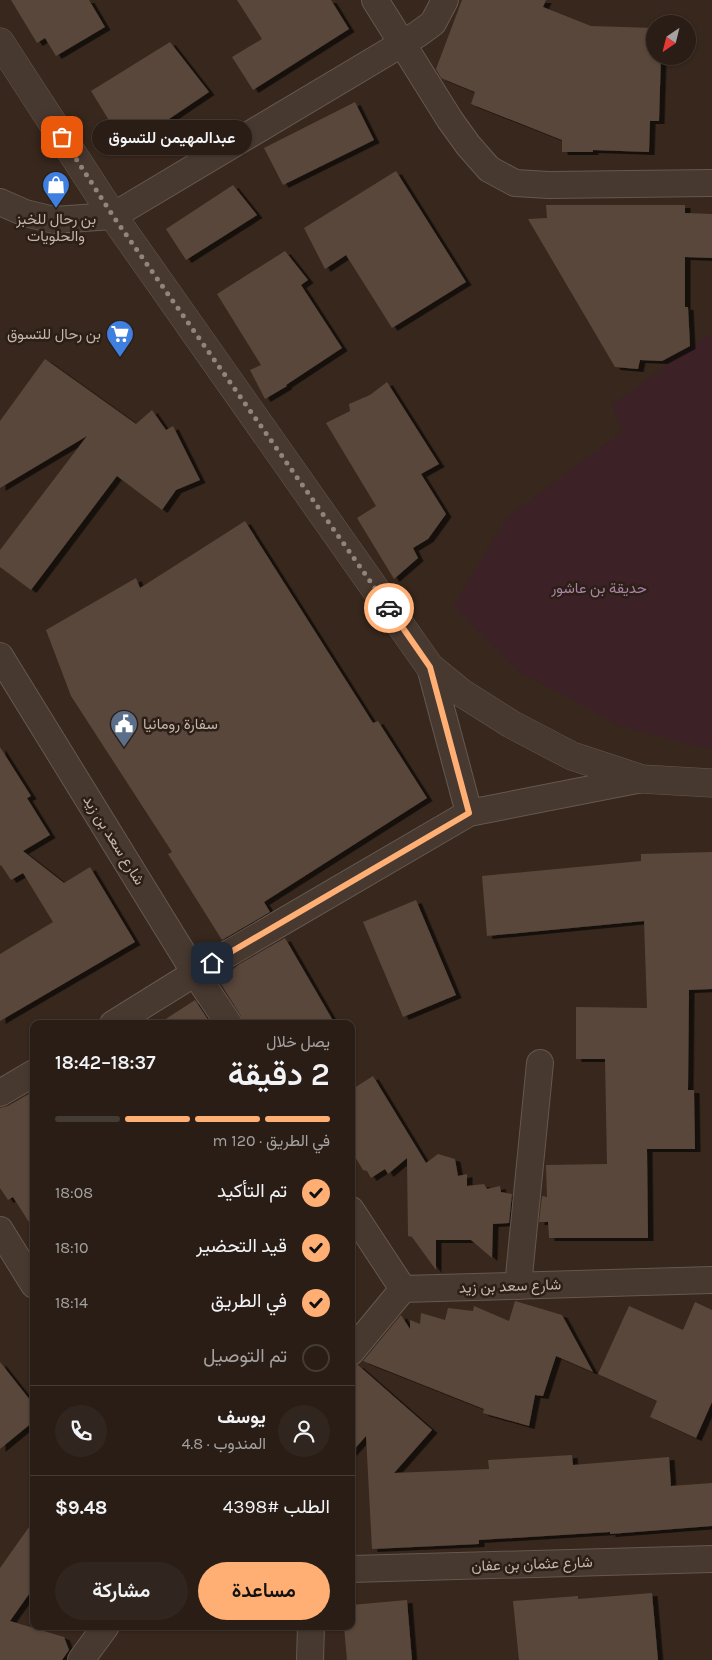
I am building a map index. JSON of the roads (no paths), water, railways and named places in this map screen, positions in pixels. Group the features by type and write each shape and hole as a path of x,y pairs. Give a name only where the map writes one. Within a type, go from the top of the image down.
{"street":[{"path":"375,0 450,120 489,169 515,183 549,185 712,183"},
{"path":"0,202 25,213 54,220 113,216 433,24 445,0"},
{"path":"0,42 113,216 430,667 462,693 511,724 572,756 642,778 712,783"},
{"name":"شارع سعد بن زيد","path":"0,656 195,973 226,1020"},
{"path":"430,667 469,813"},
{"path":"119,1020 195,973 469,813 642,778"},
{"path":"518,1286 540,1063"},
{"path":"0,1093 30,1074"},
{"path":"355,1216 403,1289 355,1347"},
{"path":"0,1230 30,1279"},
{"name":"شارع سعد بن زيد","path":"403,1289 712,1280"},
{"name":"شارع عثمان بن عفان","path":"355,1569 712,1559"},
{"path":"81,1660 103,1630"},
{"path":"310,1660 311,1630"}],"place":[{"name":"عبدالمهيمن للتسوق","path":"62,137"},
{"name":"بن رحال للخبز والحلويات","path":"56,209"},
{"name":"بن رحال للتسوق","path":"120,358"},
{"name":"سفارة رومانيا","path":"124,748"}],"park label":[{"name":"حديقة بن عاشور","path":"599,588"}]}
